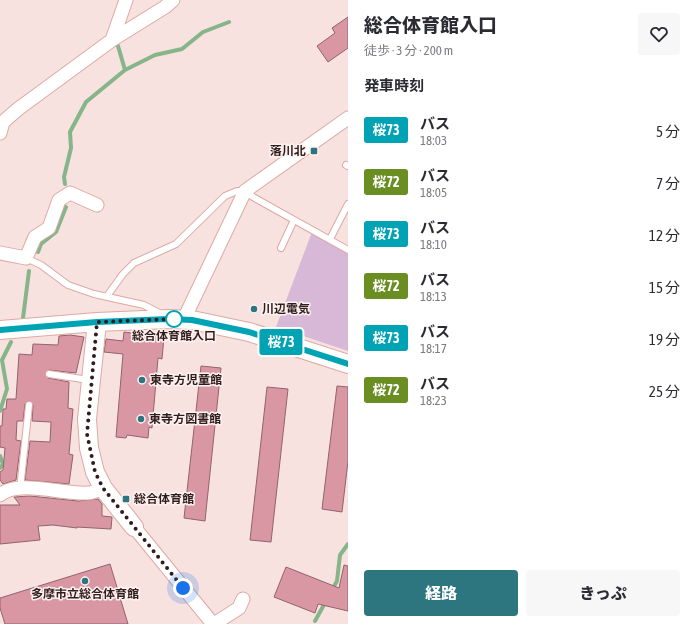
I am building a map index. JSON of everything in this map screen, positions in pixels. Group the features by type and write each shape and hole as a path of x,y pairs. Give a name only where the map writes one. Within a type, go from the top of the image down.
{"main road":[{"path":"0,330 97,322 176,319 201,321 249,332 348,364"},
{"path":"97,322 87,434 91,461 103,488 134,528"}],"street":[{"path":"112,40 126,0"},
{"path":"1,125 112,40 173,0"},
{"path":"176,319 245,191 348,118"},
{"path":"0,253 26,258 35,237 49,228 59,200 70,193 98,205"},
{"path":"0,495 5,490 20,489 89,494 103,488"},
{"path":"134,528 213,624 238,608 243,599"}],"lane":[{"path":"108,296 123,274 134,263 176,244 225,196 237,191 245,191 253,197 348,250"},
{"path":"330,239 348,204"},
{"path":"281,248 294,220"},
{"path":"26,258 41,265 68,285 94,294 144,305 176,319"},
{"path":"49,374 92,381"},
{"path":"20,489 29,405"}],"shaded area":[{"path":"312,232 348,251 348,351 276,327"}],"building":[{"path":"348,17 348,48 328,62 317,46 335,33 332,28"},
{"path":"124,332 164,337 162,359 158,358 152,428 149,427 148,438 127,435 126,438 116,437 123,354 104,352 106,339 123,341"},
{"path":"70,335 84,337 76,373 49,370 45,374 48,378 69,382 68,408 73,409 69,454 73,455 69,484 25,480 30,441 50,442 51,422 32,421 33,405 29,401 25,404 23,421 17,421 16,440 21,441 16,480 3,484 0,480 0,472 3,470 5,448 0,447 0,426 2,426 3,409 6,409 7,399 16,399 19,354 32,355 33,344 58,345 59,336"},
{"path":"201,366 221,368 205,521 184,518"},
{"path":"337,386 348,387 348,461 342,512 322,509"},
{"path":"267,387 288,389 271,542 250,540"},
{"path":"30,496 78,501 98,499 102,504 102,516 112,517 111,529 77,528 53,525 38,526 40,540 0,544 0,505 20,505 14,497"},
{"name":"多摩市立総合体育館","path":"110,564 128,624 5,624 0,608 0,598"},
{"path":"344,565 348,566 348,611 318,604 315,613 274,597 286,567 339,588"}],"waterway":[{"path":"65,184 64,177 71,148 70,132 86,102 125,70 155,55 182,49 203,32 229,22"},
{"path":"118,46 125,70"},
{"path":"38,252 41,244 56,232 66,207"},
{"path":"23,318 29,271"},
{"path":"0,411 7,389 2,360 11,342"},
{"path":"0,456 3,464 0,468"},
{"path":"332,590 337,581 340,555 348,544"},
{"path":"315,621 326,601"}],"bus line":[{"name":"桜73","path":"0,330 142,319 192,320 249,332 348,364"}],"place":[{"name":"落川北","path":"314,151"},
{"name":"川辺電気","path":"254,309"},
{"name":"総合体育館入口","path":"174,319"},
{"name":"東寺方児童館","path":"142,380"},
{"name":"東寺方図書館","path":"141,419"},
{"name":"総合体育館","path":"126,499"},
{"name":"多摩市立総合体育館","path":"85,581"}],"route":[{"path":"174,319 176,319 142,319 97,322 87,434 91,461 103,488 183,588"}]}
